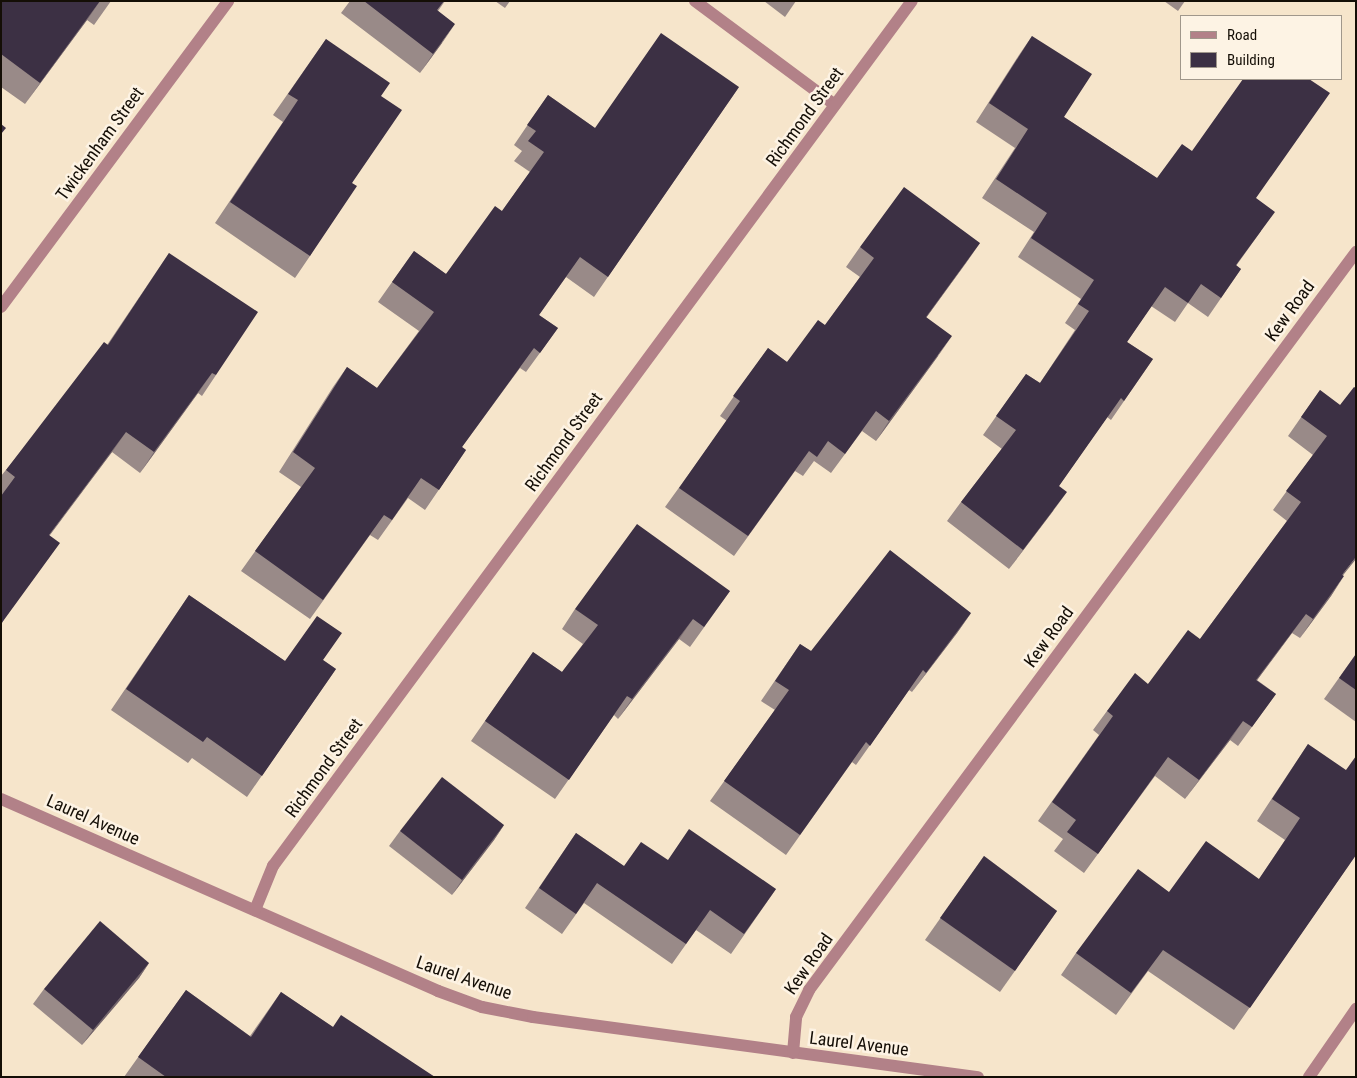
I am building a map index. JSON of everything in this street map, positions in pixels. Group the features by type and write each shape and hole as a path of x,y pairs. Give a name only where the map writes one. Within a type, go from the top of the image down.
{"street":[{"name":"Twickenham Street","path":"1,307 228,1"},
{"path":"695,1 835,105"},
{"name":"Richmond Street","path":"255,910 273,866 912,1"},
{"name":"Kew Road","path":"793,1053 796,1017 809,990 1356,252"},
{"name":"Laurel Avenue","path":"1,799 438,991 482,1007 532,1018 978,1077"},
{"path":"1309,1077 1356,1009"}],"building":[{"path":"1,1 100,1 40,83 1,54"},
{"path":"364,1 444,1 437,10 455,24 433,54"},
{"path":"661,33 739,87 608,277 580,257 539,315 558,328 540,353 534,348 462,447 466,450 439,490 421,478 392,520 384,515 323,600 255,551 315,468 293,452 347,367 377,388 434,312 392,282 414,251 446,274 495,206 502,211 544,152 528,141 536,131 527,125 548,95 595,128"},
{"path":"1032,36 1092,74 1064,117 1157,178 1182,144 1192,151 1242,80 1310,80 1330,93 1256,198 1275,212 1236,265 1241,269 1221,298 1201,284 1188,303 1165,287 1127,342 1153,359 1124,401 1121,398 1059,486 1067,492 1023,550 961,502 1016,430 996,416 1026,374 1040,383 1089,311 1078,304 1094,280 1031,238 1047,213 996,179 1028,129 989,103"},
{"path":"326,39 390,83 381,96 402,110 352,183 357,186 310,256 230,202 298,100 288,94"},
{"path":"1,124 6,128 1,134"},
{"path":"904,187 980,243 926,317 952,336 889,421 876,411 845,454 828,441 817,457 809,451 748,536 679,488 740,401 733,396 768,348 787,362 818,320 825,325 874,258 860,247"},
{"path":"169,253 258,312 216,375 212,373 154,452 126,432 49,535 60,543 1,624 1,496 15,477 6,470 104,342 108,345"},
{"path":"1354,387 1356,388 1356,557 1313,619 1306,614 1256,680 1276,694 1252,727 1243,721 1199,780 1168,757 1098,854 1067,832 1076,820 1052,802 1113,716 1107,711 1135,673 1148,684 1188,630 1200,639 1301,502 1286,491 1327,436 1301,417 1320,390 1340,405"},
{"path":"637,524 730,591 704,627 693,619 632,699 627,696 569,780 485,721 533,652 562,672 598,625 575,609"},
{"path":"890,550 971,613 926,673 923,670 870,746 866,742 800,835 724,781 789,690 775,681 800,644 811,651"},
{"path":"189,595 285,661 317,616 342,633 323,660 336,669 262,776 207,737 203,742 126,689"},
{"path":"1356,654 1356,690 1339,678"},
{"path":"1308,744 1346,770 1356,756 1356,855 1250,1008 1163,950 1131,993 1076,953 1138,869 1169,892 1206,841 1259,879 1300,818 1272,799"},
{"path":"442,777 504,825 462,880 400,831"},
{"path":"689,829 776,889 744,934 710,910 686,944 597,883 576,914 539,888 576,833 624,866 641,842 668,860"},
{"path":"984,856 1057,911 1015,971 940,918"},
{"path":"100,921 149,963 93,1030 44,989"},
{"path":"186,990 251,1037 281,992 333,1027 341,1015 435,1077 166,1077 138,1057"}]}
